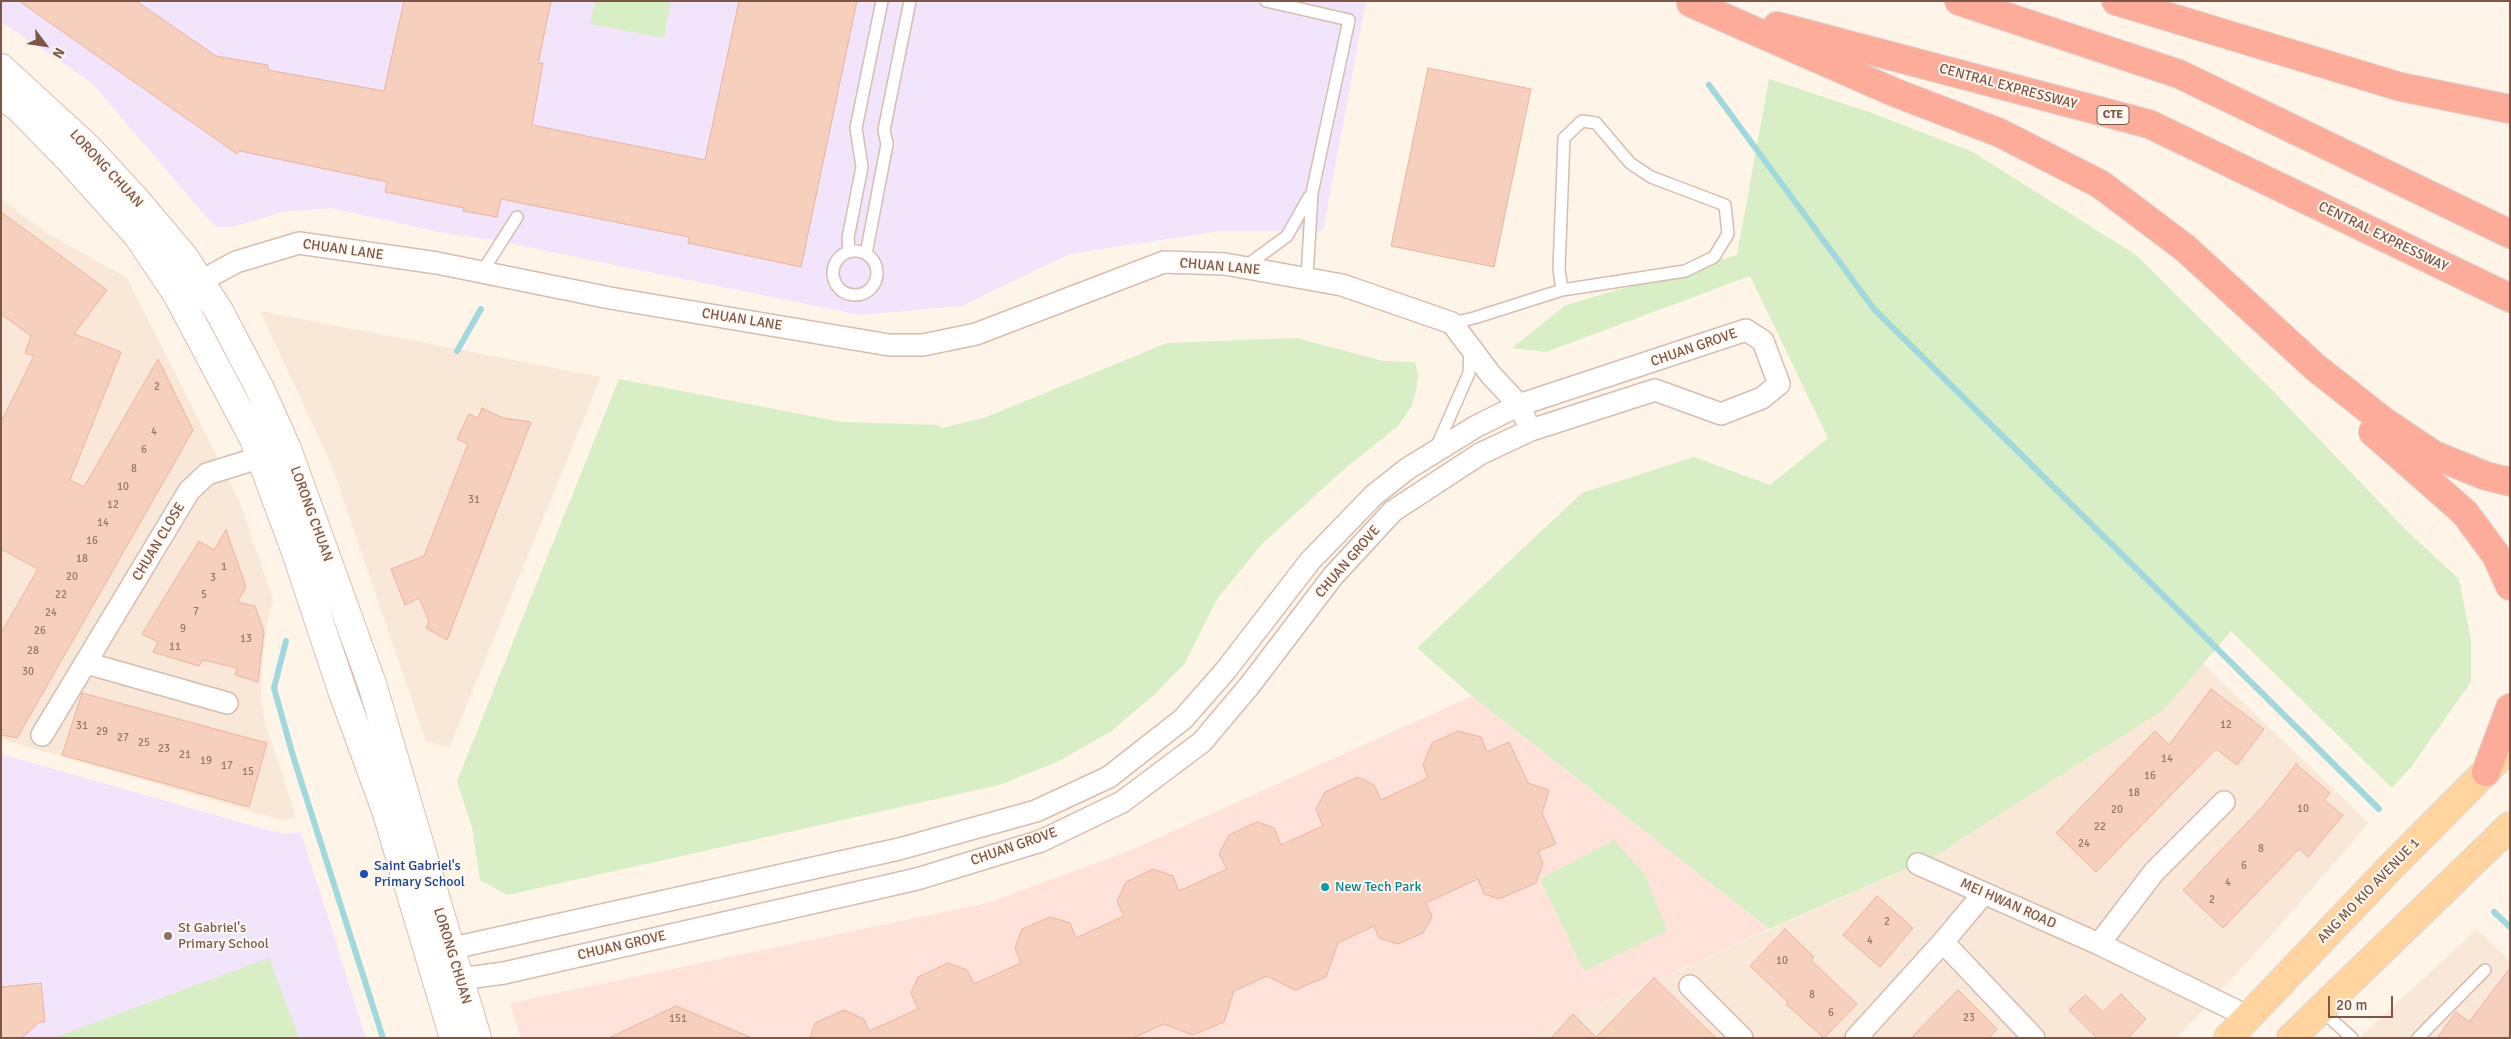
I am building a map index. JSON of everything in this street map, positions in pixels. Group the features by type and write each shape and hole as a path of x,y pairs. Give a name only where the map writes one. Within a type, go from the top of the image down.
{"highway":[{"path":"1958,1 2179,74 2510,234"},
{"path":"2116,1 2401,87 2510,109"},
{"path":"1687,2 1896,93 2000,133 2100,184 2185,248 2315,367 2382,420 2434,455 2486,476 2510,482"},
{"name":"CENTRAL EXPRESSWAY","path":"1687,2 2149,124 2510,298"},
{"path":"2315,367 2372,430 2465,513 2496,555 2510,586"},
{"path":"2486,772 2510,708"}],"main road":[{"name":"LORONG CHUAN","path":"1,68 87,147 136,199 184,257 188,288"},
{"name":"LORONG CHUAN","path":"1,94 20,109 69,159 125,222 188,288 274,453 348,659 372,684 439,951 448,981 477,1038"},
{"name":"LORONG CHUAN","path":"348,659 343,693 439,951"},
{"name":"ANG MO KIO AVENUE 1","path":"2228,1038 2388,870 2510,746"},
{"path":"2291,1038 2468,866 2507,837"},
{"name":"LORONG CHUAN","path":"448,981 454,1038"}],"street":[{"name":"CHUAN LANE","path":"188,288 236,262 299,243 482,272 610,298 882,344 923,345 976,334 1164,262 1244,267 1307,278 1350,288 1452,323"},
{"path":"1452,323 1519,405 1531,430"},
{"name":"CHUAN GROVE","path":"439,951 899,849 1036,811 1108,777 1183,720 1226,670 1310,561 1374,495 1407,468 1475,427 1519,405 1746,330 1763,341 1779,384 1762,398 1721,414 1655,390 1531,430 1480,454 1393,511 1333,576 1250,685 1202,742 1122,802 1041,841 917,879 504,973 448,981"},
{"name":"CHUAN CLOSE","path":"42,735 190,491 208,474 274,453"},
{"path":"86,663 227,703"},
{"path":"2099,944 2154,872 2224,802"},
{"name":"MEI HWAN ROAD","path":"1918,864 2099,944 2249,1017"},
{"path":"1856,1038 1943,942 1984,893"},
{"path":"1943,942 2034,1038"},
{"path":"1690,986 1742,1038"}],"lane":[{"path":"849,252 848,238 862,167 856,128 882,1"},
{"path":"866,254 887,144 884,130 910,1"},
{"path":"1266,1 1348,20 1312,193 1308,225 1307,278"},
{"path":"1452,323 1474,318 1562,290 1685,271 1714,257 1728,234 1725,205 1651,177 1630,163 1596,123 1582,121 1564,138 1559,269 1562,290"},
{"path":"1244,267 1287,236 1312,193"},
{"path":"482,272 517,217"},
{"path":"849,252 866,254 873,260 877,269 876,278 865,293 847,294 839,289 832,272 841,256 849,252"},
{"path":"1433,454 1468,373 1470,346"},
{"path":"343,693 372,684"},
{"path":"2418,1038 2485,970"},
{"path":"2320,1009 2352,1038"}],"shaded area":[{"path":"1,1 1366,1 1323,231 1220,231 1069,254 962,306 860,315 493,240 444,233 331,208 282,212 233,227 217,227 208,219 91,82 1,22"},
{"path":"1,199 48,234 127,278 239,500 273,600 267,625 262,662 261,698 265,723 296,817 282,820 1,739"},
{"path":"260,311 601,377 449,748 426,741 331,464"},
{"path":"2203,664 2369,823 2270,937 2177,1038 1528,1038 1935,856 2165,709"},
{"path":"1472,696 1769,929 1528,1038 521,1038 510,1003 987,903 1129,851"},
{"name":"St Gabriel's Primary School","path":"1,754 257,827 285,834 301,832 366,1038 1,1038"},
{"path":"2477,929 2510,961 2510,1038 2359,1038"}],"green space":[{"path":"595,1 671,1 664,38 590,24"},
{"path":"1769,79 1866,111 1971,151 2136,255 2273,391 2405,529 2459,579 2471,640 2471,682 2411,767 2392,788 2231,631 2165,709 1935,856 1769,929 1472,696 1417,648 1582,493 1694,457 1770,485 1828,438 1750,276 1546,352 1512,348 1566,305 1737,255"},
{"path":"1297,338 1383,361 1415,362 1418,376 1416,392 1411,407 1398,426 1343,470 1261,545 1217,599 1185,663 1155,694 1110,732 1059,761 999,785 507,895 480,880 472,828 457,781 619,379 842,422 940,425 941,428 984,418 1167,343"},
{"path":"1614,840 1645,875 1667,931 1584,971 1540,879"},
{"path":"269,958 299,1038 53,1038"}],"building":[{"path":"19,1 136,1 216,56 268,65 268,70 384,91 404,1 551,1 538,64 543,63 532,125 705,160 739,1 857,1 801,267 688,243 689,237 501,199 497,217 463,211 464,208 385,192 387,182 240,151 237,154"},
{"path":"1428,68 1531,89 1494,267 1391,246"},
{"path":"1,212 107,290 74,334 121,352 70,480 84,487 158,359 193,430 17,738 1,735 1,633 38,569 1,549 1,422 34,356 25,353 31,336 1,314"},
{"path":"482,408 503,418 531,422 447,640 426,628 429,621 419,598 405,605 391,569 424,556 468,444 457,439 469,414 478,418"},
{"path":"226,530 246,587 237,602 255,606 264,632 258,682 235,675 237,668 203,660 199,666 153,652 158,642 142,634 199,541 214,550"},
{"path":"2211,689 2264,729 2237,765 2216,749 2096,872 2056,833 2155,731 2169,745"},
{"path":"82,693 267,743 249,807 62,755"},
{"name":"New Tech Park","path":"1458,731 1481,737 1487,752 1509,742 1528,783 1549,790 1542,813 1556,844 1538,851 1543,863 1536,883 1499,899 1484,894 1478,879 1426,903 1432,917 1423,933 1398,944 1379,938 1374,926 1338,943 1326,977 1295,990 1267,976 1234,991 1224,1022 1193,1035 1164,1024 1133,1038 810,1038 815,1023 844,1010 864,1019 869,1031 918,1009 911,993 918,977 948,963 967,970 974,984 1021,963 1015,948 1022,929 1050,917 1070,923 1076,938 1124,916 1117,901 1126,882 1153,869 1173,876 1179,891 1227,869 1219,854 1229,835 1257,822 1274,828 1281,845 1323,826 1316,809 1325,792 1358,777 1374,785 1381,800 1428,778 1423,765 1432,743"},
{"path":"2296,764 2330,793 2324,800 2343,815 2308,857 2299,849 2223,928 2183,890 2265,804"},
{"path":"1877,896 1913,928 1880,967 1843,935"},
{"path":"1785,929 1814,957 1811,960 1857,1004 1824,1038 1786,1004 1788,1002 1750,966"},
{"path":"2510,968 2510,1038 2437,1038 2456,1012 2469,1022"},
{"path":"1654,978 1716,1038 1551,1038 1573,1014 1596,1037"},
{"path":"41,983 45,1022 39,1022 22,1038 1,1038 1,987"},
{"path":"1958,990 1997,1029 1989,1038 1911,1038"},
{"path":"2121,994 2146,1019 2128,1038 2097,1038 2069,1010 2085,995 2103,1012"},
{"path":"676,1006 752,1038 609,1038"}],"waterway":[{"path":"1709,85 1874,309 2379,809"},
{"path":"457,351 481,309"},
{"path":"286,641 274,688 293,756 383,1038"},
{"path":"2494,912 2510,927"}],"place":[{"name":"Saint Gabriel's Primary School","path":"364,874"},
{"name":"New Tech Park","path":"1325,887"},
{"name":"St Gabriel's Primary School","path":"168,936"}]}
